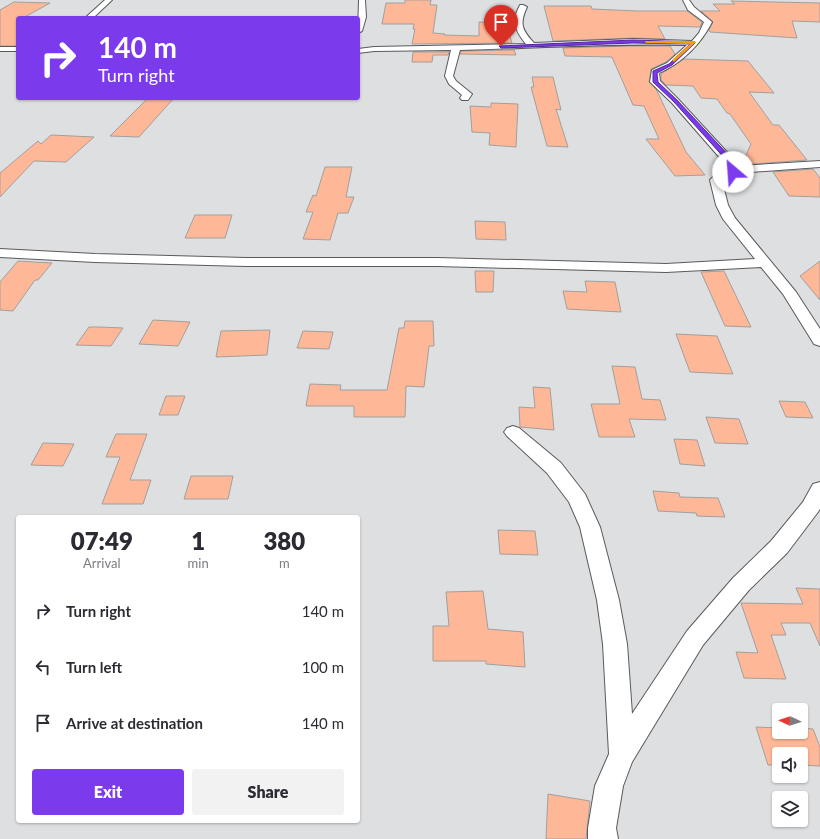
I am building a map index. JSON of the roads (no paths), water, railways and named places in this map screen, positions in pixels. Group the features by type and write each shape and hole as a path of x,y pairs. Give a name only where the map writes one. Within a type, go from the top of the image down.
{"street":[{"path":"91,16 109,0"},
{"path":"360,24 362,17 362,0"},
{"path":"686,0 691,8 708,22 702,34 694,42 670,64 655,72 655,82 675,101 731,161 733,170"},
{"path":"523,7 517,23 520,33 532,46"},
{"path":"360,51 374,49 532,46 588,41 694,42"},
{"path":"454,47 456,51 449,76 452,82 467,94 465,98"},
{"path":"0,49 16,49"},
{"path":"820,164 733,170 716,180 722,205 729,219 789,292 820,341"},
{"path":"0,253 95,258 246,262 445,262 666,268 764,263"},
{"path":"513,432 554,468 578,499 590,527 608,600 615,644 622,754"},
{"path":"603,839 602,828 609,786 622,754 695,638 742,584 779,547 817,503"}]}
